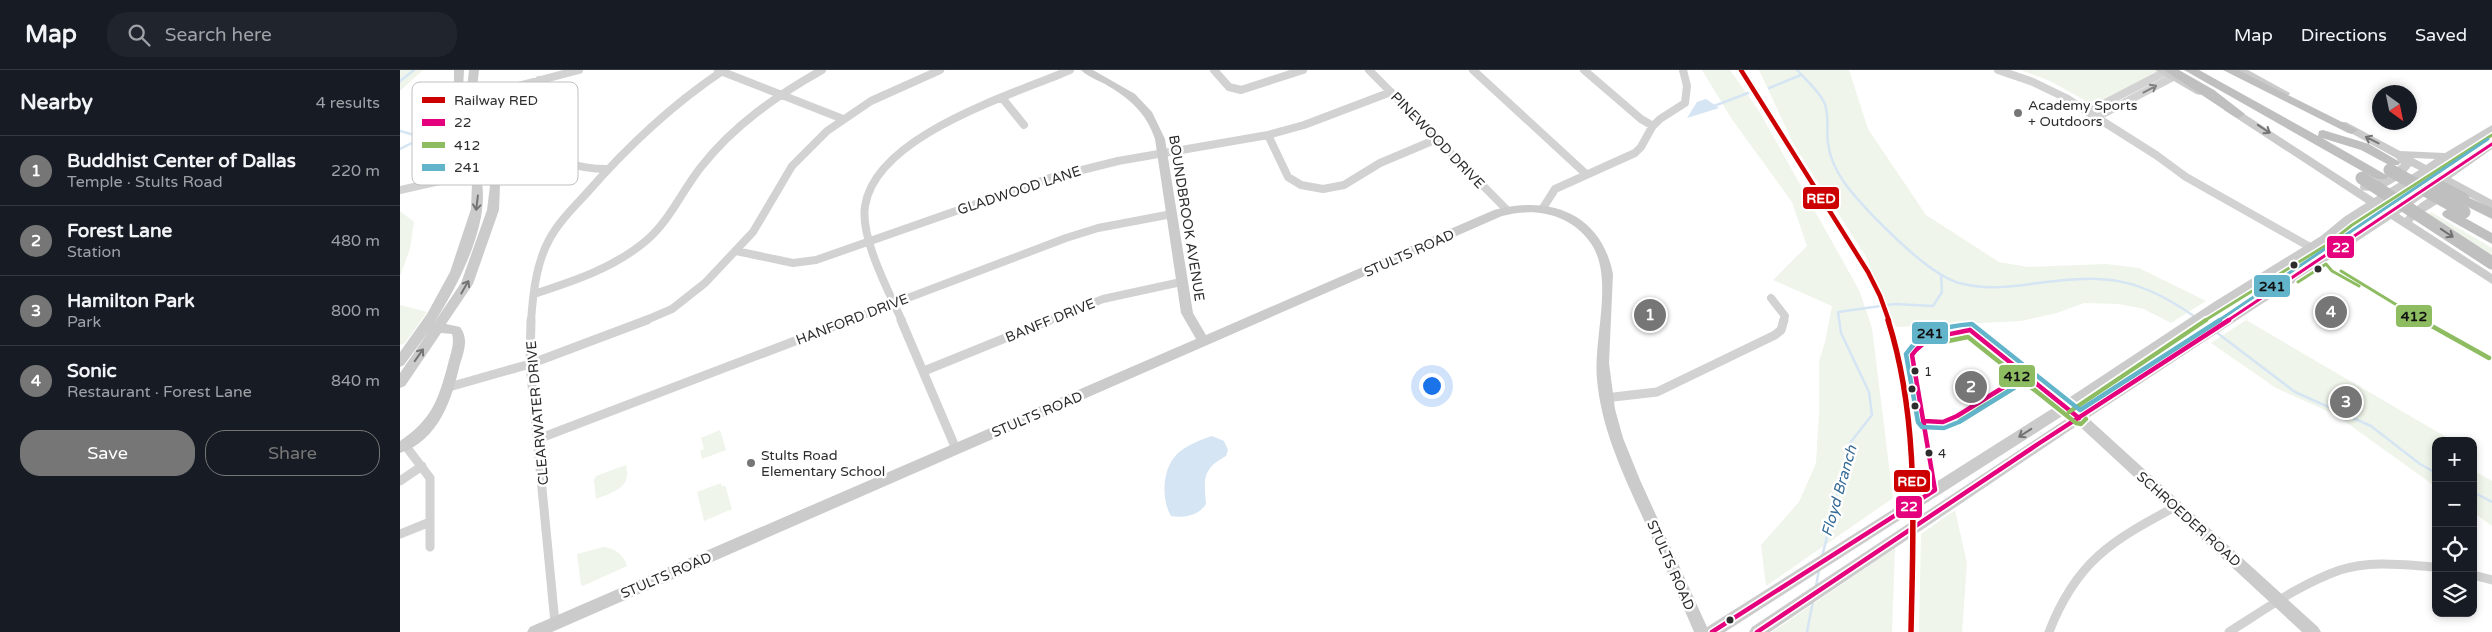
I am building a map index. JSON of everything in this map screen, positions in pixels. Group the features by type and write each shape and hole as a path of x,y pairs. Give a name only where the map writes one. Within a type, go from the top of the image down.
{"highway":[{"path":"2190,70 2222,88 2389,165 2463,205 2492,227"},
{"path":"2209,70 2323,134 2365,147 2449,214 2492,239"},
{"path":"2229,70 2352,130"},
{"path":"2167,72 2210,93 2239,114"},
{"path":"2222,88 2264,118 2362,178 2492,263"},
{"path":"2463,205 2492,214"}],"main road":[{"name":"BOUNDBROOK AVENUE","path":"1086,70 1122,88 1147,111 1157,129 1187,312 1204,342"},
{"path":"2240,70 2352,130 2389,165 2429,170 2492,207"},
{"path":"2239,114 2492,280"},
{"path":"1712,632 2066,407 2215,306 2310,247 2492,128"},
{"path":"1757,632 2078,418 2235,319 2278,288 2392,214 2492,144"},
{"path":"2389,165 2412,156 2449,157"},
{"path":"2346,184 2373,187 2404,169 2407,164 2406,161 2389,165"},
{"path":"400,383 432,327 452,284 474,223 478,192 477,185"},
{"path":"400,362 467,284 489,226 495,197 493,185"},
{"path":"2433,242 2413,226 2409,220 2414,213 2446,192 2461,194 2492,207"},
{"name":"STULTS ROAD","path":"534,632 1507,210 1543,208 1576,220 1592,236 1604,258 1608,273 1602,363 1605,398 1620,449 1702,632"},
{"path":"2326,256 2324,245 2346,230 2357,215"},
{"path":"2363,233 2384,227 2399,227 2433,242"},
{"path":"2278,288 2286,275 2310,259 2314,254 2310,247"},
{"path":"2249,286 2265,297"},
{"path":"403,446 429,427 437,418 449,388 460,334 456,330 432,327"},
{"path":"2138,357 2155,370"},
{"name":"SCHROEDER ROAD","path":"2066,407 2313,632"}],"street":[{"path":"531,82 579,70"},
{"path":"721,70 844,119"},
{"name":"CLEARWATER DRIVE","path":"555,623 530,364 530,328 534,294 545,246 561,222 607,169 656,120 721,70"},
{"path":"534,294 604,269 647,240 668,218 689,182 710,156 738,128 781,94 822,70"},
{"path":"449,388 530,364 634,326 672,309 706,283 761,222 792,166 808,148 844,119 893,89 940,70"},
{"path":"956,449 868,242 864,212 870,190 885,166 904,148 926,133 957,117 1070,70"},
{"path":"1214,70 1229,87 1241,90 1303,70"},
{"name":"PINEWOOD DRIVE","path":"1369,70 1507,210"},
{"path":"1473,70 1586,174"},
{"path":"1584,70 1641,119 1653,126"},
{"path":"1543,208 1552,192 1643,147 1653,126 1680,108 1688,99 1690,90 1683,70"},
{"path":"2006,71 2051,90 2090,110 2186,177 2200,183 2310,247"},
{"path":"2090,110 2167,72"},
{"path":"2099,116 2167,72"},
{"name":"GLADWOOD LANE","path":"736,251 782,261 806,262 1050,178 1085,168 1268,136 1304,125 1391,92"},
{"path":"1004,99 1024,125"},
{"path":"1268,136 1288,177 1301,185 1323,188 1344,184 1386,160 1437,139"},
{"path":"578,166 607,169"},
{"path":"400,190 421,185"},
{"name":"HANFORD DRIVE","path":"538,439 1066,238 1106,226 1172,214"},
{"name":"BANFF DRIVE","path":"924,371 1103,299 1181,282"},
{"path":"1605,398 1657,392 1775,335 1781,330 1785,316 1782,309 1770,298"},
{"path":"403,446 422,466 430,478 430,547"},
{"path":"400,481 422,466"},
{"path":"2049,632 2055,614 2074,579 2087,563 2122,536 2176,507"},
{"path":"400,534 430,522"},
{"path":"2229,632 2323,576 2348,568 2402,563 2432,567"},
{"path":"2477,575 2492,580"}],"shaded area":[{"path":"400,70 423,70 400,91"},
{"path":"1702,70 1730,70 1759,111 1859,290 1872,328 1893,498 1766,586 1761,545 1799,502 1816,463 1819,413 1819,361 1832,306 1773,280 1807,246 1792,202 1731,118"},
{"path":"1759,70 1849,70 1868,129 1926,215 1999,262 2028,267 2106,264 2139,268 2206,301 2171,323 2144,309 2119,304 2084,303 2057,313 2021,321 1896,327 1865,255 1794,145"},
{"path":"2021,70 2155,70 2159,72 2093,105 2050,81"},
{"path":"400,211 414,222 410,249 400,276"},
{"path":"2431,212 2492,248 2492,261 2425,216"},
{"path":"400,305 427,312 405,343 400,345"},
{"path":"2246,320 2446,437 2432,437 2432,484 2336,415 2276,388 2211,343"},
{"path":"720,430 726,450 702,459 700,451 704,449 701,438"},
{"path":"626,465 627,473 624,484 615,491 596,499 594,480 596,476"},
{"path":"2477,472 2492,481 2492,526 2477,515"},
{"path":"721,483 722,487 725,485 732,509 704,521 697,492"},
{"path":"1955,510 1967,563 1962,632 1919,632 1921,534"},
{"path":"603,547 618,553 624,559 627,566 583,586 581,585 577,554"},
{"path":"1895,548 1892,632 1772,632"}],"water":[{"path":"1706,99 1719,108 1687,118 1697,102"},
{"path":"1212,436 1224,441 1228,450 1226,456 1212,465 1206,476 1206,504 1195,514 1181,517 1171,516 1166,501 1165,484 1168,468 1172,460 1185,448"}],"waterway":[{"path":"400,81 414,70"},
{"name":"Floyd Branch","path":"1797,70 1815,89 1824,102 1827,112 1830,154 1839,175 1876,219 1915,256 1937,272 1959,283 1989,287 2008,287 2083,279 2121,282 2138,286 2156,294 2195,317"},
{"path":"1769,88 1801,75"},
{"path":"1714,106 1748,93"},
{"path":"400,131 412,134"},
{"path":"400,149 412,143"},
{"name":"Floyd Branch","path":"1822,557 1850,443 1872,415 1869,392 1841,333 1838,312 1895,304 1933,306 1942,292 1941,275"},
{"path":"2200,320 2211,329"},
{"path":"2216,332 2295,392 2371,426 2420,464 2432,471"},
{"path":"2477,494 2492,502"},
{"name":"Floyd Branch","path":"1816,586 1819,570"},
{"name":"Floyd Branch","path":"1807,632 1813,601"}],"rail line":[{"name":"RED","path":"1741,70 1868,272 1885,309 1896,346 1904,386 1909,427 1913,511 1911,632"}],"transit line":[{"name":"412","path":"2069,412 2221,310 2328,244 2352,225 2492,135"},
{"name":"241","path":"2025,381 1959,422 1944,428 1922,427 1918,422 1906,354 1911,346 1925,335 1943,328 1972,324 2080,410 2286,277 2488,139"},
{"name":"22","path":"1757,632 2038,444 2338,249 2492,144"},
{"name":"412","path":"2298,282 2326,264 2332,271 2359,286"},
{"name":"412","path":"2341,271 2395,306 2489,358"},
{"name":"22","path":"1970,330 2079,418"},
{"name":"22","path":"1712,632 1935,490 1912,355 1917,348 1930,339 1970,330"},
{"name":"412","path":"1943,342 1968,337 2076,423 2081,424 2086,419"},
{"name":"22","path":"1924,421 1943,422 1957,416 2025,374"},
{"name":"412","path":"1960,421 2028,379"}],"place":[{"name":"Academy Sports + Outdoors","path":"2018,113"},
{"name":"Sonic","path":"2331,312"},
{"name":"Buddhist Center of Dallas","path":"1650,315"},
{"name":"1","path":"1915,371"},
{"name":"Forest Lane","path":"1971,387"},
{"name":"Hamilton Park","path":"2346,402"},
{"name":"4","path":"1929,453"},
{"name":"Stults Road Elementary School","path":"751,463"}]}
